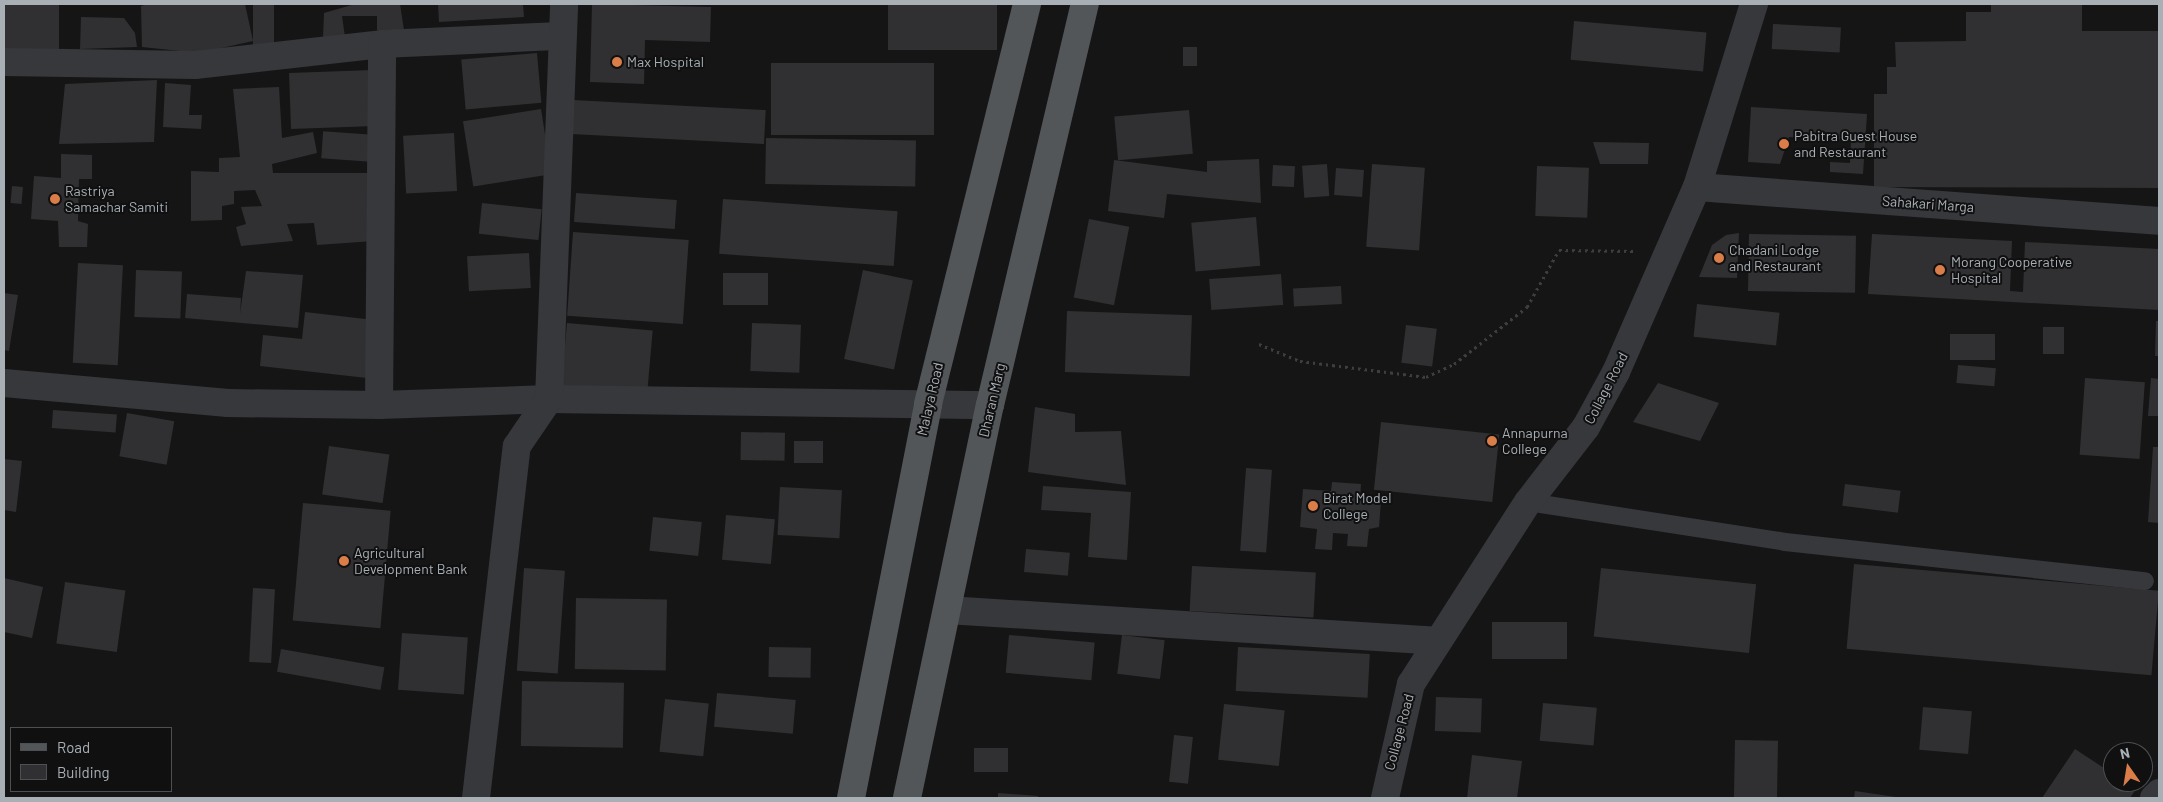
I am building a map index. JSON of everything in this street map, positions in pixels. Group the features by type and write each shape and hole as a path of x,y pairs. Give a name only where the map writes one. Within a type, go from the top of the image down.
{"main road":[{"name":"Malaya Road","path":"850,798 928,404 1027,4"},
{"name":"Dharan Marg","path":"907,798 990,405 1085,4"}],"street":[{"path":"476,798 518,446 549,399 561,36 564,4"},
{"name":"Collage Road","path":"1385,798 1412,684 1436,641 1528,502 1586,428 1668,252 1697,187 1754,4"},
{"path":"4,62 195,65 382,44 561,36"},
{"path":"379,405 382,44"},
{"name":"Sahakari Marga","path":"1697,187 2159,221"},
{"path":"4,383 228,403 379,405 549,399 990,405"},
{"path":"947,610 1436,641"},
{"path":"2154,798 2159,793"}],"lane":[{"path":"1528,502 1785,542 2144,581"}],"path":[{"path":"1259,344 1300,361 1426,377 1454,364 1527,307 1559,250 1668,252"}],"building":[{"path":"4,4 59,4 59,50 4,50"},
{"path":"148,4 245,4 253,41 199,53 142,47 141,6"},
{"path":"253,4 274,4 274,52 253,52"},
{"path":"355,4 400,4 404,30 377,30 377,16 342,16 345,37 323,37 324,13"},
{"path":"438,4 523,4 524,17 439,22"},
{"name":"Max Hospital","path":"592,4 711,7 710,42 645,40 644,84 590,82"},
{"path":"888,4 997,4 997,50 888,50"},
{"path":"1991,4 2082,4 2082,31 2159,31 2159,188 1874,187 1874,94 1887,94 1887,67 1896,67 1895,42 1966,41 1966,12 1991,12"},
{"path":"81,17 124,18 135,33 137,47 80,49"},
{"path":"1574,21 1706,33 1703,71 1571,60"},
{"path":"1773,24 1841,28 1840,53 1772,49"},
{"path":"1183,47 1197,47 1197,66 1183,66"},
{"path":"537,53 541,103 466,109 461,60"},
{"path":"771,63 934,63 934,135 771,135"},
{"path":"373,70 375,126 291,129 289,73"},
{"path":"157,80 154,142 59,144 65,84"},
{"path":"165,83 191,85 189,115 202,115 201,129 163,127"},
{"path":"279,87 282,138 313,132 317,153 272,164 273,173 373,173 374,241 317,245 314,223 287,224 293,241 241,246 236,227 246,224 241,207 262,206 255,190 234,191 234,204 222,206 222,220 191,221 191,171 219,172 219,158 240,157 233,89"},
{"path":"573,100 766,110 764,144 571,134"},
{"path":"1751,107 1867,114 1863,174 1830,172 1830,162 1850,163 1851,140 1789,137 1780,164 1748,162"},
{"path":"541,109 551,174 473,187 463,121"},
{"path":"1189,110 1193,154 1118,160 1114,117"},
{"path":"323,131 376,135 374,162 321,158"},
{"path":"454,133 457,191 406,194 403,136"},
{"path":"766,138 916,141 915,187 765,184"},
{"path":"1593,142 1649,143 1648,164 1600,164"},
{"name":"Rastriya Samachar Samiti","path":"61,154 92,155 92,179 79,179 78,221 88,224 87,247 59,247 58,221 31,219 34,176 61,178"},
{"path":"1259,159 1261,203 1167,194 1164,218 1108,211 1114,160 1207,172 1207,161"},
{"path":"1327,164 1329,196 1304,198 1302,166"},
{"path":"1372,164 1425,168 1419,250 1366,247"},
{"path":"1273,165 1295,166 1294,187 1272,186"},
{"path":"1537,166 1589,168 1587,218 1535,216"},
{"path":"1336,168 1364,170 1362,197 1334,195"},
{"path":"12,186 23,187 21,204 11,203"},
{"path":"576,193 677,200 675,229 574,222"},
{"path":"723,199 898,211 894,266 719,254"},
{"path":"482,203 542,209 538,240 479,234"},
{"path":"1256,217 1260,266 1196,271 1191,223"},
{"path":"1089,219 1129,227 1114,305 1074,298"},
{"path":"573,232 689,240 683,324 567,316"},
{"path":"1739,233 1737,278 1699,277 1712,245 1726,235"},
{"path":"1749,234 1856,236 1855,293 1748,291"},
{"name":"Morang Cooperative Hospital","path":"1872,234 2012,241 2010,291 2023,292 2025,242 2159,249 2159,310 1868,294"},
{"path":"529,253 531,288 469,291 467,256"},
{"path":"78,263 123,265 118,365 73,363"},
{"path":"136,270 182,272 180,319 134,317"},
{"path":"863,270 913,281 894,370 844,359"},
{"path":"246,271 303,275 298,328 185,318 187,294 241,298 240,314"},
{"path":"723,273 768,273 768,305 723,305"},
{"path":"1281,274 1283,305 1211,310 1209,279"},
{"path":"1341,286 1342,304 1294,306 1293,289"},
{"path":"4,293 18,295 9,351 4,350"},
{"path":"1697,304 1780,313 1776,345 1694,337"},
{"path":"1067,311 1192,315 1190,376 1065,372"},
{"path":"305,312 374,320 367,378 260,366 263,335 302,339"},
{"path":"2156,321 2159,321 2159,356 2155,356"},
{"path":"567,323 653,330 647,394 561,387"},
{"path":"752,323 801,325 799,373 750,371"},
{"path":"1406,325 1437,329 1432,366 1401,363"},
{"path":"2043,327 2064,327 2064,354 2043,354"},
{"path":"1950,334 1995,334 1995,360 1950,360"},
{"path":"1958,365 1996,368 1994,386 1956,383"},
{"path":"2085,378 2145,382 2139,459 2080,455"},
{"path":"2151,378 2159,379 2159,416 2148,416"},
{"path":"1658,383 1719,403 1700,441 1633,422"},
{"path":"1035,407 1075,414 1075,432 1121,431 1126,485 1028,472"},
{"path":"53,410 117,414 116,432 52,428"},
{"path":"127,413 174,421 167,465 119,456"},
{"path":"1381,422 1499,434 1492,502 1374,490"},
{"path":"741,432 785,433 785,461 741,460"},
{"path":"794,441 823,441 823,463 794,463"},
{"path":"329,446 389,454 383,503 322,495"},
{"path":"2153,447 2159,447 2159,523 2148,522"},
{"path":"4,459 22,461 16,512 4,510"},
{"path":"1246,468 1272,470 1266,553 1240,551"},
{"path":"1332,482 1361,484 1360,500 1381,501 1379,527 1369,529 1367,547 1347,546 1348,534 1333,533 1332,550 1315,549 1317,529 1300,527 1303,489 1331,491"},
{"path":"1845,484 1901,491 1898,513 1842,506"},
{"path":"1043,486 1131,492 1127,560 1088,557 1091,513 1041,510"},
{"path":"780,487 842,490 839,538 777,535"},
{"path":"303,503 391,511 380,628 293,621"},
{"path":"726,515 775,519 771,564 722,560"},
{"path":"653,517 702,522 698,556 649,551"},
{"path":"1026,549 1070,553 1068,576 1024,572"},
{"path":"1854,564 2159,591 2151,675 1847,649"},
{"path":"1192,566 1316,572 1313,617 1190,611"},
{"path":"524,568 565,571 558,674 517,671"},
{"path":"1601,568 1756,584 1749,653 1594,637"},
{"path":"4,578 43,587 32,638 4,632"},
{"path":"65,582 125,590 117,652 56,643"},
{"path":"253,588 275,589 271,663 249,662"},
{"path":"576,598 667,600 666,671 575,669"},
{"path":"1492,622 1567,622 1567,659 1492,659"},
{"path":"402,633 468,638 464,694 398,690"},
{"path":"1009,635 1095,642 1091,680 1006,673"},
{"path":"1122,635 1165,640 1160,679 1117,674"},
{"path":"769,647 811,648 810,678 768,677"},
{"path":"1238,647 1370,654 1368,698 1236,691"},
{"path":"281,649 384,667 380,690 277,672"},
{"path":"522,681 624,683 623,748 521,746"},
{"path":"717,693 796,700 793,734 714,727"},
{"path":"1436,697 1482,699 1481,733 1435,731"},
{"path":"665,699 709,704 703,756 659,752"},
{"path":"1543,703 1597,708 1593,746 1540,741"},
{"path":"1224,704 1285,710 1279,766 1218,760"},
{"path":"1923,707 1972,711 1968,754 1919,750"},
{"path":"1174,735 1193,737 1188,784 1169,782"},
{"path":"1735,740 1778,741 1777,798 1734,798"},
{"path":"974,748 1008,748 1008,772 974,772"},
{"path":"2075,749 2103,767 2103,792 2134,792 2130,798 2042,798"},
{"path":"1472,755 1522,761 1517,798 1467,798"},
{"path":"1855,791 1896,797 1854,798"},
{"path":"998,793 1038,796 1038,798 998,798"}],"place":[{"name":"Max Hospital","path":"617,62"},
{"name":"Pabitra Guest House and Restaurant","path":"1784,144"},
{"name":"Rastriya Samachar Samiti","path":"55,199"},
{"name":"Chadani Lodge and Restaurant","path":"1719,258"},
{"name":"Morang Cooperative Hospital","path":"1940,270"},
{"name":"Annapurna College","path":"1492,441"},
{"name":"Birat Model College","path":"1313,506"},
{"name":"Agricultural Development Bank","path":"344,561"}]}
